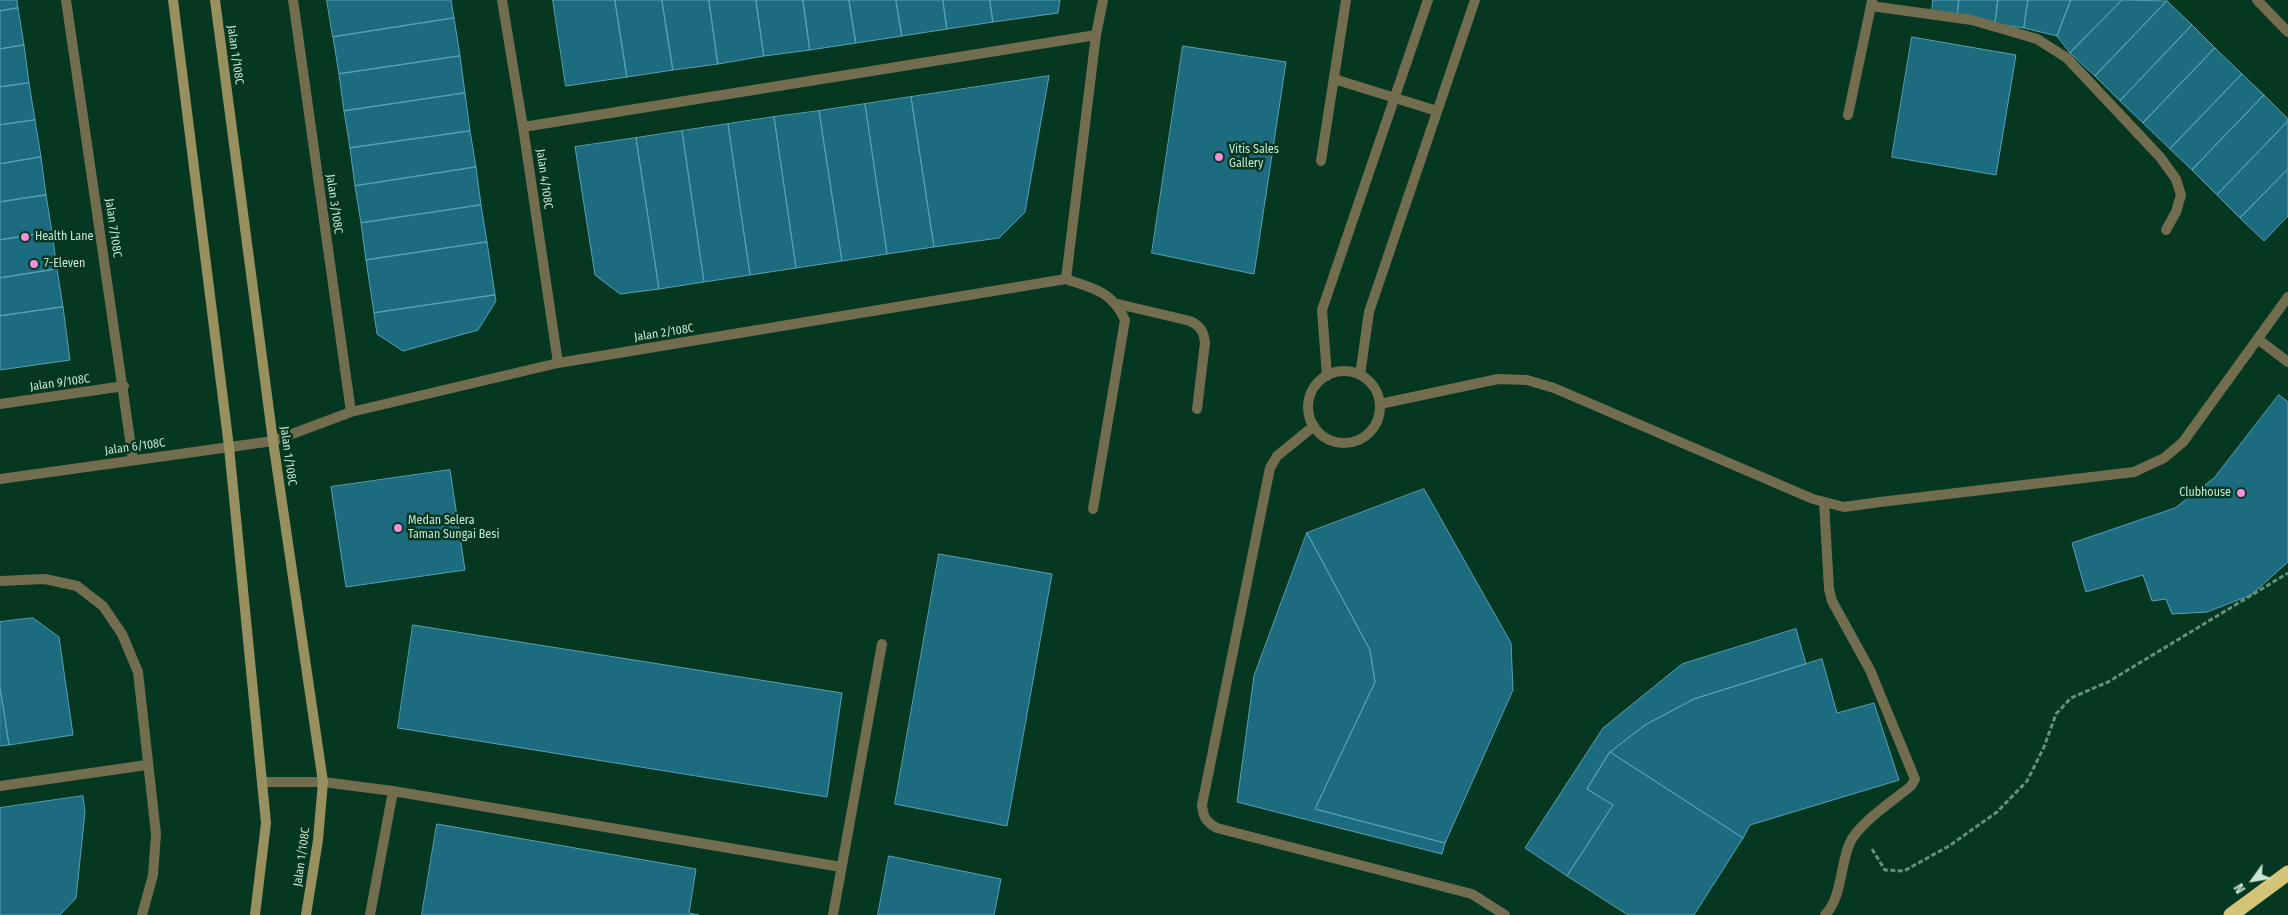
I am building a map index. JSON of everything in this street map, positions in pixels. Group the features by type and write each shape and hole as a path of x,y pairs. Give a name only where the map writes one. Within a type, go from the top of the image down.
{"highway":[{"path":"2231,915 2288,873"}],"street":[{"name":"Jalan 7/108C","path":"66,0 124,386 133,460"},
{"path":"173,0 228,447 266,823 254,915"},
{"name":"Jalan 1/108C","path":"215,0 273,440 323,782 318,840 306,915"},
{"name":"Jalan 3/108C","path":"293,0 351,412"},
{"name":"Jalan 4/108C","path":"502,0 558,363"},
{"path":"1093,509 1125,320 1118,304 1104,292 1066,279 1096,35 1103,0"},
{"path":"1321,161 1346,0"},
{"path":"1327,376 1322,310 1428,0"},
{"path":"1360,376 1369,312 1475,0"},
{"path":"2256,0 2288,32"},
{"path":"1848,115 1872,3 1972,20 2037,39 2067,58 2160,157 2176,179 2181,195 2176,212 2166,230"},
{"path":"523,127 1096,35"},
{"path":"1334,79 1437,111"},
{"name":"Jalan 2/108C","path":"273,440 351,412 558,363 1066,279"},
{"path":"1380,404 1498,379 1527,380 1554,388 1804,496 1844,507 2134,472 2164,458 2183,442 2259,340 2288,297"},
{"path":"1118,304 1190,321 1198,325 1204,333 1205,343 1197,409"},
{"path":"2259,340 2288,362"},
{"path":"1338,372 1360,376 1370,383 1380,404 1374,427 1355,442 1332,441 1314,426 1309,415 1309,404 1318,383 1327,376 1338,372"},
{"name":"Jalan 9/108C","path":"0,404 124,386"},
{"path":"1314,426 1277,456 1270,468 1202,805 1203,815 1208,823 1217,828 1472,894 1505,915"},
{"name":"Jalan 6/108C","path":"0,479 273,440"},
{"path":"1824,502 1829,589 1832,602 1870,670 1915,779 1911,786 1860,829 1849,844 1836,895 1825,915"},
{"path":"0,581 45,579 77,586 103,606 122,634 138,672 156,834 153,875 142,915"},
{"path":"832,915 882,644"},
{"path":"0,786 147,765"},
{"path":"262,782 323,782 393,791 841,868"},
{"path":"370,915 393,791"}],"path":[{"path":"1860,829 1885,870 1904,871 1949,846 1997,812 2027,781 2044,746 2056,714 2071,698 2108,682 2223,615 2288,573"}],"building":[{"path":"0,0 17,0 18,8 0,11"},
{"path":"327,0 451,0 454,18 333,37"},
{"path":"553,0 615,0 627,77 566,86"},
{"path":"615,0 662,0 673,70 627,77"},
{"path":"662,0 709,0 718,64 673,70"},
{"path":"709,0 756,0 764,56 718,64"},
{"path":"756,0 803,0 810,50 764,56"},
{"path":"803,0 849,0 856,43 810,50"},
{"path":"849,0 896,0 902,36 856,43"},
{"path":"896,0 943,0 947,29 902,36"},
{"path":"943,0 990,0 993,22 947,29"},
{"path":"990,0 1060,0 1058,13 993,22"},
{"path":"1933,0 1959,0 1957,18 1932,13"},
{"path":"1959,0 1998,0 1995,24 1957,18"},
{"path":"1998,0 2028,0 2024,28 1995,24"},
{"path":"2028,0 2071,0 2057,36 2024,28"},
{"path":"2071,0 2122,0 2070,53 2057,36"},
{"path":"2122,0 2167,1 2095,76 2070,53"},
{"path":"2167,1 2192,25 2120,101 2095,76"},
{"path":"18,8 24,45 0,49 0,11"},
{"path":"454,18 460,56 339,74 333,37"},
{"path":"2192,25 2215,48 2143,123 2120,101"},
{"path":"1912,37 2016,55 1996,175 1892,157"},
{"path":"24,45 29,83 0,87 0,49"},
{"name":"Vitis Sales Gallery","path":"1183,46 1286,62 1254,274 1152,253"},
{"path":"2215,48 2242,74 2170,149 2143,123"},
{"path":"460,56 465,93 344,111 339,74"},
{"path":"2242,74 2264,95 2192,170 2170,149"},
{"path":"1049,76 1025,212 999,238 934,247 911,97"},
{"path":"29,83 35,120 0,125 0,87"},
{"path":"465,93 470,131 350,148 344,111"},
{"path":"2264,95 2288,121 2217,195 2192,170"},
{"path":"911,97 934,247 887,254 865,104"},
{"path":"865,104 887,254 842,261 819,111"},
{"path":"819,111 842,261 796,268 774,117"},
{"path":"774,117 796,268 750,275 728,124"},
{"path":"35,120 41,157 0,164 0,125"},
{"path":"2288,121 2288,169 2240,218 2217,195"},
{"path":"728,124 750,275 704,282 682,131"},
{"path":"470,131 476,167 355,186 350,148"},
{"path":"682,131 704,282 659,289 636,138"},
{"path":"636,138 659,289 620,294 595,275 575,147"},
{"path":"41,157 46,195 0,202 0,164"},
{"path":"476,167 481,205 361,223 355,186"},
{"path":"2288,169 2288,216 2264,241 2240,218"},
{"path":"46,195 52,232 0,240 0,202"},
{"path":"481,205 487,242 366,260 361,223"},
{"path":"52,232 57,269 0,278 0,240"},
{"path":"487,242 495,295 374,313 366,260"},
{"path":"57,269 63,307 0,316 0,278"},
{"path":"495,295 496,301 478,330 403,351 377,334 374,313"},
{"path":"63,307 70,360 0,370 0,316"},
{"name":"Clubhouse","path":"2279,395 2288,402 2288,562 2251,595 2207,612 2172,614 2166,599 2152,601 2143,575 2086,592 2072,543 2175,508 2214,478"},
{"name":"Medan Selera Taman Sungai Besi","path":"450,470 465,570 346,587 331,487"},
{"path":"1424,489 1511,643 1513,690 1445,843 1315,809 1375,682 1370,650 1307,533"},
{"path":"1307,533 1370,650 1375,682 1315,809 1445,843 1442,854 1237,802 1254,676"},
{"path":"939,554 1052,574 1007,826 895,804"},
{"path":"33,618 59,637 73,735 9,745 0,687 0,622"},
{"path":"413,625 842,693 827,797 398,728"},
{"path":"1796,629 1806,664 1694,699 1645,725 1610,752 1587,789 1613,805 1567,876 1525,848 1603,728 1682,664"},
{"path":"1822,659 1837,713 1874,703 1899,780 1750,825 1743,838 1610,752 1645,725 1694,699"},
{"path":"0,687 9,745 0,746"},
{"path":"1610,752 1743,838 1694,915 1628,915 1567,876 1613,805 1587,789"},
{"path":"83,796 85,812 76,898 60,915 0,915 0,808"},
{"path":"437,824 696,869 689,913 699,915 422,915"},
{"path":"889,856 1001,879 994,915 878,915"}],"place":[{"name":"Vitis Sales Gallery","path":"1219,157"},
{"name":"Health Lane","path":"25,237"},
{"name":"7-Eleven","path":"34,264"},
{"name":"Clubhouse","path":"2241,493"},
{"name":"Medan Selera Taman Sungai Besi","path":"398,528"}]}
